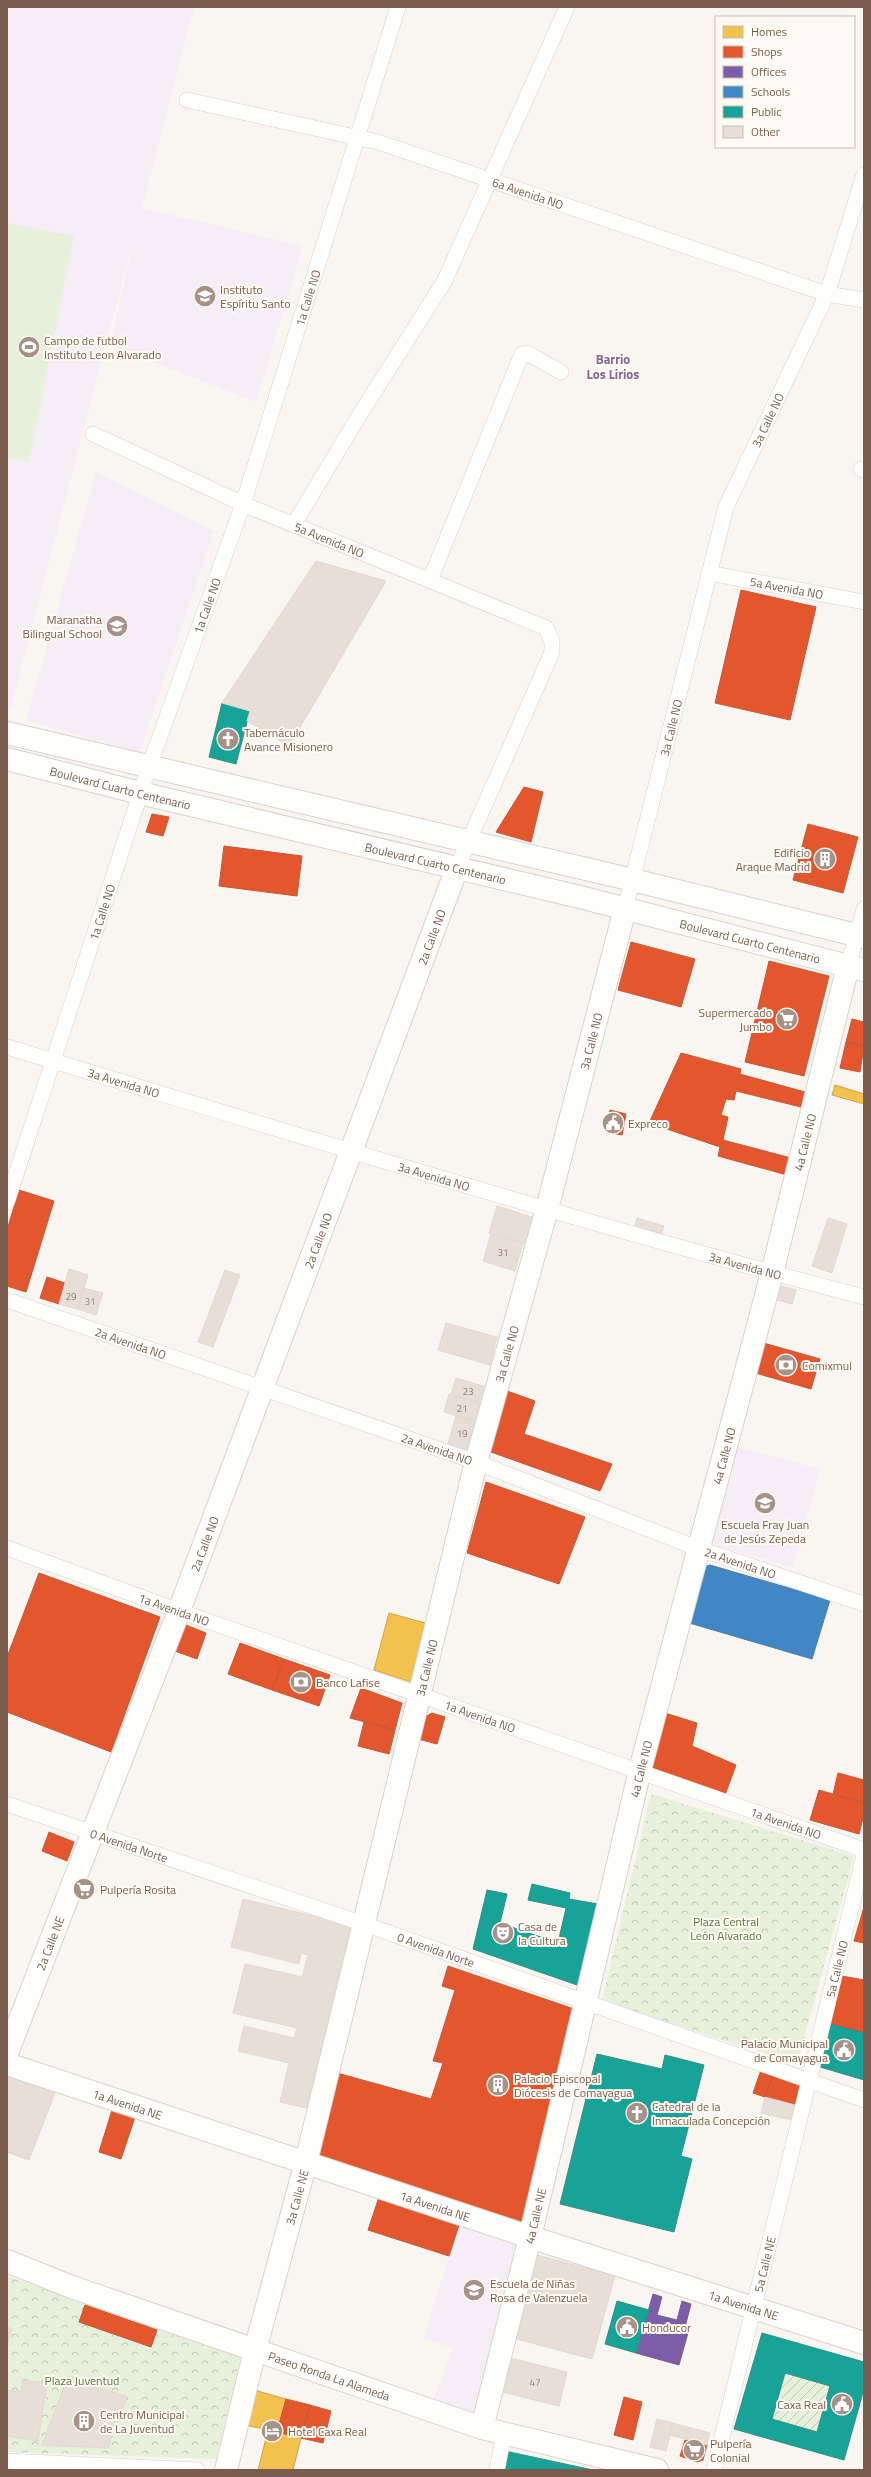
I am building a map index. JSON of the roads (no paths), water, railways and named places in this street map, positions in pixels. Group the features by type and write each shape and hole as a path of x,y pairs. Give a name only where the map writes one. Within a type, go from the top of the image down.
{"street":[{"name":"1a Calle NO","path":"7,1202 140,793 243,504 398,7"},
{"path":"294,524 357,419 444,282 567,7"},
{"name":"6a Avenida NO","path":"187,100 378,142 827,294 864,300"},
{"name":"3a Calle NO","path":"364,1924 421,1695 476,1462 547,1209 634,880 726,507 827,294 864,175"},
{"path":"430,580 522,354 527,353 561,372"},
{"name":"5a Avenida NO","path":"93,434 243,504 538,623 550,634 552,652"},
{"name":"5a Avenida NO","path":"709,573 864,602"},
{"name":"2a Calle NO","path":"93,1834 179,1611 466,842 552,652"},
{"name":"Boulevard Cuarto Centenario","path":"7,733 466,842 634,880 860,936"},
{"name":"Boulevard Cuarto Centenario","path":"7,759 140,793 456,868 856,968"},
{"name":"4a Calle NO","path":"585,2003 640,1772 698,1548 856,968 864,909"},
{"name":"3a Avenida NO","path":"7,1047 547,1209 772,1273 864,1297"},
{"name":"2a Avenida NO","path":"7,1300 476,1462 698,1548 864,1604"},
{"name":"1a Avenida NO","path":"7,1548 179,1611 864,1850"},
{"name":"0 Avenida Norte","path":"7,1804 364,1924 864,2100"},
{"name":"2a Calle NE","path":"7,2053 93,1834"},
{"name":"5a Calle NO","path":"808,2081 864,1855"},
{"name":"3a Calle NE","path":"226,2470 254,2350 306,2162 364,1924"},
{"name":"4a Calle NE","path":"482,2428 530,2237 585,2003"},
{"name":"1a Avenida NE","path":"7,2064 530,2237 864,2343"},
{"name":"5a Calle NE","path":"714,2470 755,2308 808,2081"},
{"name":"Paseo Ronda La Alameda","path":"7,2261 69,2286 482,2428 657,2470"},
{"path":"497,2470 504,2434"},
{"path":"7,2461 197,2470"}],"place":[{"name":"Instituto Espíritu Santo","path":"205,296"},
{"name":"Campo de futbol Instituto Leon Alvarado","path":"29,347"},
{"name":"Maranatha Bilingual School","path":"117,626"},
{"name":"Tabernáculo Avance Misionero","path":"228,739"},
{"name":"Edificio Araque Madrid","path":"825,859"},
{"name":"Supermercado Jumbo","path":"787,1019"},
{"name":"Expreco","path":"613,1123"},
{"name":"Comixmul","path":"786,1365"},
{"name":"Escuela Fray Juan de Jesús Zepeda","path":"765,1503"},
{"name":"Banco Lafise","path":"301,1682"},
{"name":"Pulpería Rosita","path":"84,1889"},
{"name":"Casa de la Cultura","path":"503,1933"},
{"name":"Palacio Municipal de Comayagua","path":"844,2050"},
{"name":"Palacio Episcopal Diócesis de Comayagua","path":"498,2085"},
{"name":"Catedral de la Inmaculada Concepción","path":"637,2113"},
{"name":"Escuela de Niñas Rosa de Valenzuela","path":"474,2290"},
{"name":"Honducor","path":"627,2327"},
{"name":"Caxa Real","path":"842,2404"},
{"name":"Centro Municipal de La Juventud","path":"84,2421"},
{"name":"Hotel Caxa Real","path":"272,2431"},
{"name":"Pulpería Colonial","path":"694,2450"}],"district":[{"name":"Barrio Los Lirios","path":"613,366"}],"park label":[{"name":"Plaza Central León Alvarado","path":"726,1928"},
{"name":"Plaza Juventud","path":"82,2380"}]}
